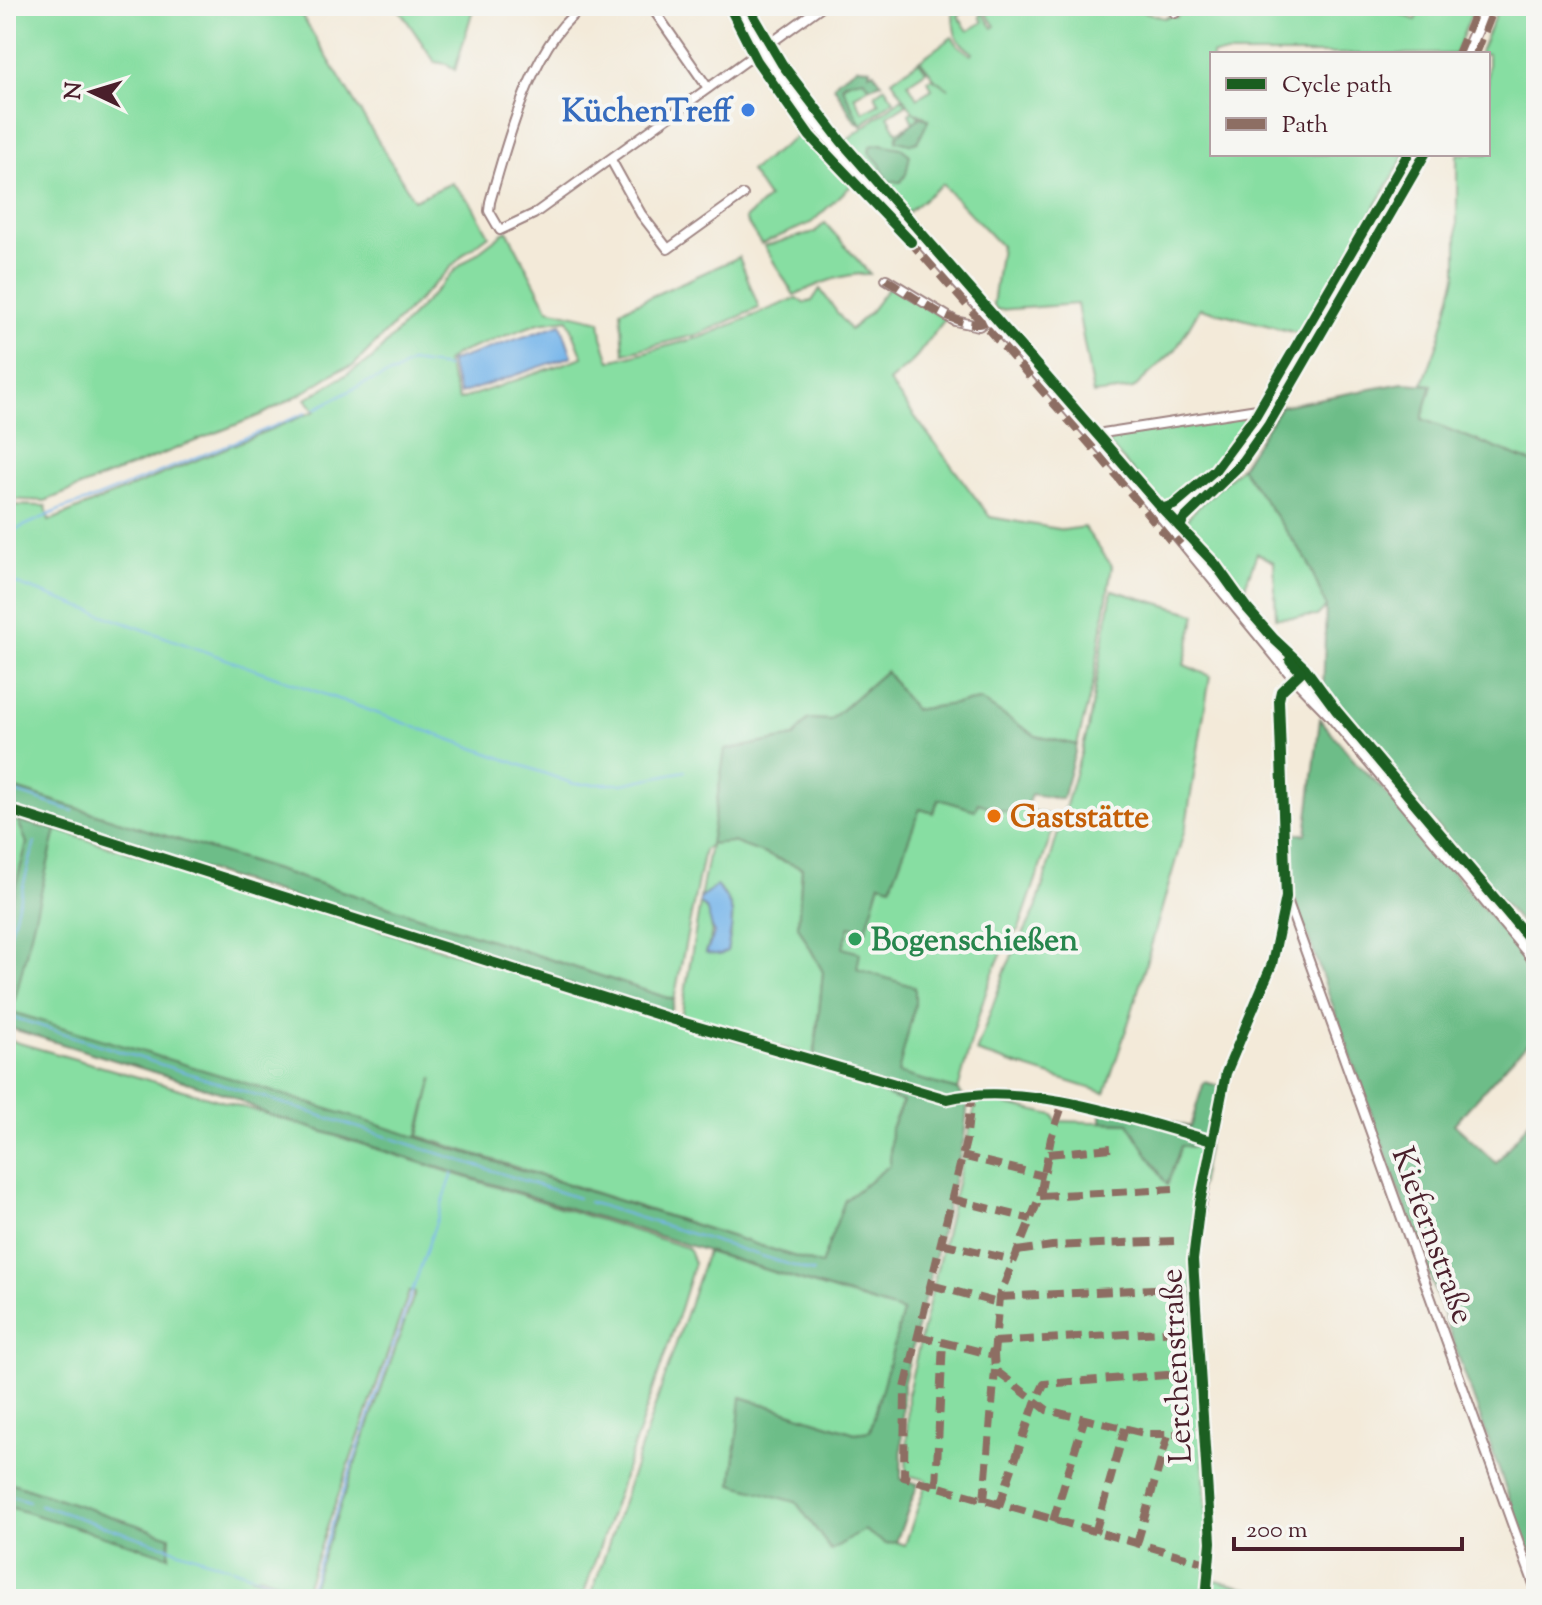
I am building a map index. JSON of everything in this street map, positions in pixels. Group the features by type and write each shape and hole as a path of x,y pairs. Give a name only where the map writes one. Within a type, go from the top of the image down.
{"main road":[{"path":"738,6 761,50 798,102 990,318 1264,639 1281,650 1298,675 1536,961"},
{"path":"1467,52 1487,6"},
{"path":"1166,521 1218,474 1244,445 1270,407 1414,156"}],"street":[{"path":"586,6 566,20 541,55 490,202 489,211 500,230 534,214 822,6"},
{"path":"651,6 708,88"},
{"path":"611,160 641,214 668,249 743,195"},
{"path":"886,279 961,323 979,326 990,318"},
{"path":"1103,433 1270,407"},
{"name":"Lerchenstraße","path":"1206,1599 1211,1542 1193,1260 1226,1073 1272,964 1286,897 1279,700 1281,691 1298,675"},
{"name":"Kiefernstraße","path":"1286,897 1536,1590"}],"green space":[{"path":"6,6 296,6 414,200 452,183 471,203 489,235 465,253 353,366 339,370 263,414 45,501 6,499"},
{"path":"397,6 474,6 455,70 447,64 435,62"},
{"path":"962,6 974,6 958,16 968,31 983,22 980,17 982,12 993,28 995,26 981,6 1127,6 1164,18 1171,15 1177,17 1181,6 1380,6 1416,20 1422,6 1475,6 1456,52 1210,52 1210,156 1405,156 1301,334 1200,308 1176,349 1133,389 1093,394 1077,304 998,310 993,305 1001,246 942,184 907,213 844,142 902,98 907,104 888,116 897,132 913,123 909,114 912,111 920,117 898,136 925,117 913,111 892,80 919,61 926,71 908,83 917,98 932,89 928,80 932,78 949,89 936,80 920,60 952,37 959,46 971,55 973,53 962,44 955,32 953,13"},
{"path":"1499,6 1536,6 1536,464 1422,419 1432,385 1423,384 1439,340 1457,273 1457,156 1490,156 1490,52 1480,52"},
{"path":"858,67 870,68 869,73 873,71 882,83 870,87 864,79 846,82 842,86 861,125 855,121 834,86"},
{"path":"863,79 870,87 854,96 863,112 879,103 875,94 885,87 894,100 861,125 842,86"},
{"path":"920,117 929,119 918,142 896,141 897,136"},
{"path":"802,132 853,184 811,223 761,244 745,219 768,198 750,171"},
{"path":"880,144 901,148 910,155 901,182 887,181 880,164 869,152 870,146"},
{"path":"825,223 870,274 840,277 794,295 764,246 815,232"},
{"path":"507,230 548,309 600,321 610,361 702,337 796,298 804,303 812,301 820,289 850,330 869,313 891,284 945,319 913,361 889,382 990,517 1064,530 1084,527 1112,566 1093,684 1077,745 1036,736 980,700 914,710 886,671 830,720 808,719 794,737 725,750 733,842 802,868 798,926 823,972 814,1057 681,1018 700,903 709,913 712,926 706,952 727,951 731,932 731,909 724,894 716,886 700,899 710,845 704,850 674,1000 311,881 6,786 6,505 46,506 49,521 315,411 306,399 372,359 456,269","holes":["568,319 583,357 459,400 446,362 457,354 539,323"]},
{"path":"739,257 759,308 700,334 624,353 621,310"},
{"path":"1403,383 1432,385 1422,419 1536,464 1536,930 1531,935 1323,694 1326,606 1308,562 1241,467 1281,406"},
{"path":"1257,412 1203,480 1177,501 1164,507 1102,436"},
{"path":"1241,467 1308,562 1327,606 1317,616 1276,618 1274,562 1257,553 1241,597 1185,528 1188,517"},
{"path":"1112,590 1196,614 1184,665 1210,676 1186,825 1105,1093 976,1052 1007,966 1036,909 1088,729"},
{"path":"886,671 914,710 980,700 1036,736 1077,745 1062,799 1031,794 1026,809 1013,805 1010,813 978,803 975,810 939,799 933,813 920,809 891,886 880,883 866,930 850,926 843,948 860,953 857,969 915,987 915,1004 898,1073 958,1090 968,1102 964,1138 903,1386 901,1479 918,1484 896,1542 886,1544 864,1530 831,1550 796,1502 732,1484 741,1397 855,1433 870,1431 903,1312 267,1114 229,1095 6,1027 6,922 27,843 18,821 56,830 13,1008 15,1013 821,1265 845,1200 890,1165 891,1128 903,1102 814,1064 823,972 798,926 802,868 733,842 710,844 725,750 794,737 808,719 830,720"},
{"path":"1320,719 1536,971 1536,1036 1454,1124 1496,1163 1536,1113 1536,1573 1291,889 1286,834 1306,834"},
{"path":"6,786 311,881 674,1000 670,1016 6,807"},
{"path":"929,795 1013,805 1057,818 1019,929 1009,940 990,980 958,1090 897,1073 915,1004 835,963 844,922 909,797"},
{"path":"6,817 18,821 27,843 6,922"},
{"path":"56,830 814,1064 903,1101 891,1128 890,1165 845,1200 821,1265 419,1136 433,1078 417,1138 15,1013 12,1008"},
{"path":"12,1041 267,1114 688,1248 694,1263 582,1599 308,1599 415,1292 409,1292 305,1591 260,1575 252,1577 305,1596 304,1599 6,1599 6,1506 168,1555 169,1536 6,1481 6,1045"},
{"path":"1204,1082 1220,1086 1207,1147 1181,1146 1167,1185 1128,1123 1101,1122 1101,1112 1113,1106 1190,1127"},
{"path":"977,1098 1054,1115 1056,1121 1128,1123 1168,1183 1181,1146 1207,1147 1191,1259 1208,1540 1204,1599 590,1599 707,1252 903,1312 871,1431 855,1433 742,1397 732,1483 796,1502 831,1550 864,1530 886,1544 896,1542 905,1545 927,1480 906,1475 908,1392"},
{"path":"6,1481 170,1536 169,1556 6,1506"},
{"path":"1212,1579 1288,1599 1210,1599"}],"water":[{"path":"561,324 572,356 460,394 449,362"},
{"path":"716,886 728,902 732,916 727,951 720,955 706,953 714,934 706,908 700,903 700,899"}],"waterway":[{"path":"315,409 411,362 447,367"},
{"path":"6,534 306,413"},
{"path":"6,580 574,784 622,784 685,771"},
{"path":"6,789 73,811"},
{"path":"6,949 35,842"},
{"path":"6,1015 578,1198"},
{"path":"306,1599 453,1173"},
{"path":"589,1202 813,1272"},
{"path":"6,1494 29,1501"},
{"path":"40,1505 325,1599"},
{"path":"589,1599 591,1593"}],"marked path":[{"path":"1175,13 1177,6"},
{"path":"1459,52 1478,6"},
{"path":"1477,52 1495,6"},
{"path":"908,239 1093,448 1174,545 1186,534"},
{"path":"886,279 950,318 964,323 987,321"},
{"path":"970,1093 966,1141 905,1388 904,1477 1210,1564"},
{"path":"994,1355 999,1297 1040,1196 1051,1138 1063,1103"},
{"path":"1048,1154 1111,1148"},
{"path":"962,1156 1044,1176"},
{"path":"1040,1196 1173,1189"},
{"path":"952,1199 1031,1219"},
{"path":"1017,1251 1052,1246 1174,1241"},
{"path":"941,1243 1013,1260"},
{"path":"931,1285 998,1303"},
{"path":"999,1297 1174,1288"},
{"path":"994,1342 1177,1331"},
{"path":"918,1336 994,1355 995,1370 1047,1410 1148,1434 1183,1434 1205,1428"},
{"path":"936,1486 943,1341"},
{"path":"984,1501 995,1370"},
{"path":"999,1506 1044,1384 1180,1374"},
{"path":"1053,1521 1085,1417"},
{"path":"1095,1533 1125,1428"},
{"path":"1137,1544 1168,1435"}],"cycle path":[{"path":"729,6 757,61 810,136 911,242"},
{"path":"748,6 782,64 841,141 1157,503 1216,565 1274,639 1305,668 1336,710 1536,947"},
{"path":"1164,508 1174,505 1215,470 1256,415 1407,156"},
{"path":"1180,527 1183,520 1239,466 1268,425 1424,156"},
{"path":"1206,1599 1211,1542 1193,1260 1200,1203 1226,1073 1272,964 1286,897 1279,700 1281,691 1301,672 1290,660"},
{"path":"6,809 678,1021 947,1099 978,1095 1045,1099 1115,1113 1212,1141"}],"place":[{"name":"KüchenTreff","path":"748,110"},
{"name":"Gaststätte","path":"994,816"},
{"name":"Bogenschießen","path":"855,939"}]}
